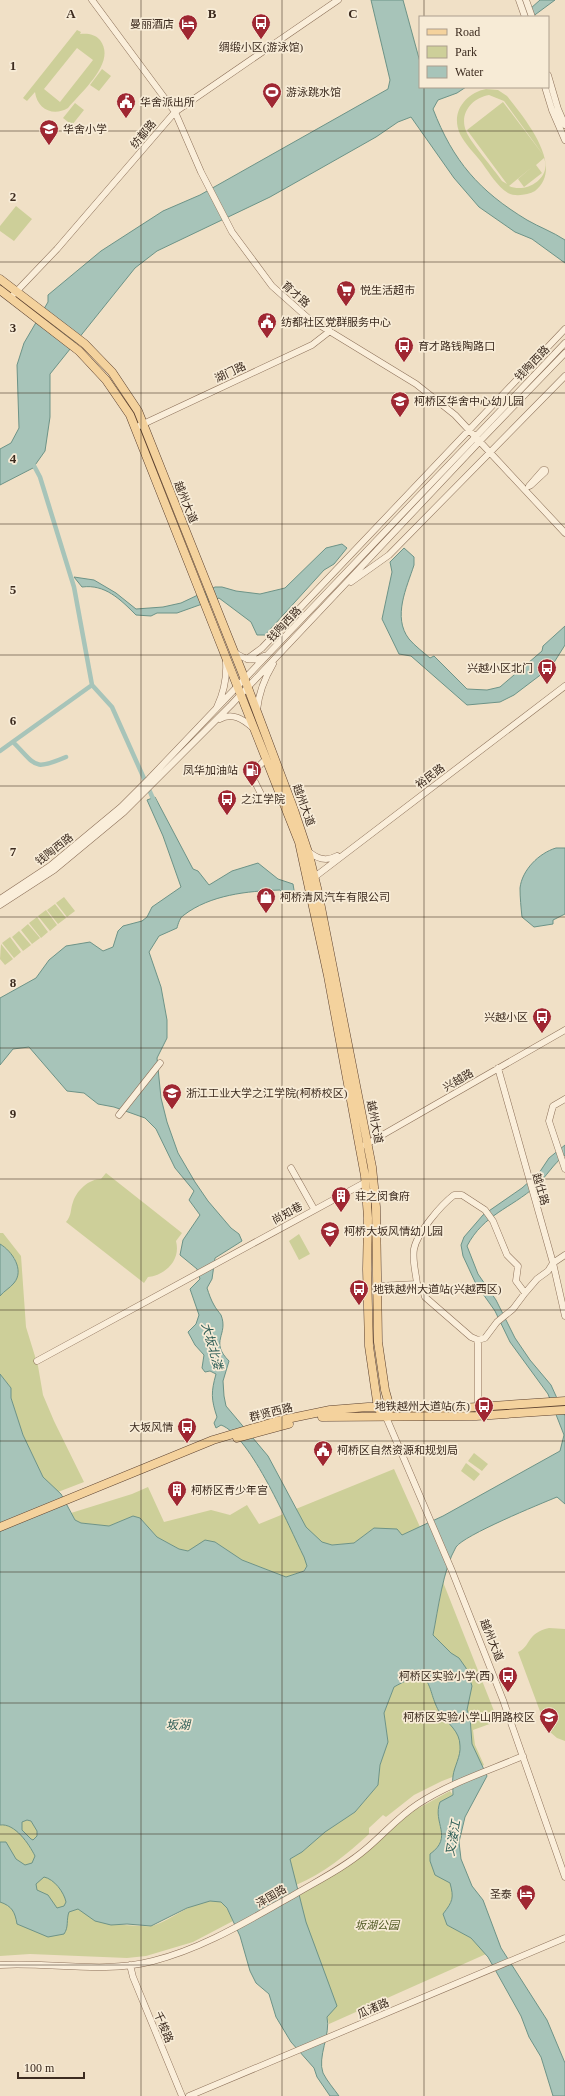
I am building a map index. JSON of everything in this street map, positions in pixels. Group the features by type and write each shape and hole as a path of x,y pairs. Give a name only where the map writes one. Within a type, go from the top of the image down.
{"main road":[{"name":"越州大道","path":"0,279 85,344 112,372 138,411 140,425 200,591 282,798 311,879"},
{"name":"越州大道","path":"0,290 79,351 106,380 140,425 208,586 247,684 308,851 311,879 376,1207 378,1342 385,1390 390,1408"},
{"name":"越州大道","path":"364,1145 368,1218 367,1316 369,1346 378,1408 386,1417"},
{"name":"群贤西路","path":"0,1532 213,1440 234,1436 330,1410 549,1403 564,1406"},
{"name":"群贤西路","path":"249,1432 326,1416 476,1416 554,1411 564,1406"},
{"path":"386,1417 390,1408"},
{"name":"群贤西路","path":"0,1527 98,1490"}],"street":[{"name":"育才路","path":"92,0 175,112 201,172 232,232 272,286 308,318 416,384 455,415 489,451 527,487 565,533"},
{"name":"纺都路","path":"10,298 58,249 175,112 338,0"},
{"path":"519,0 526,5 532,16"},
{"path":"525,16 526,5"},
{"path":"549,78 558,109 565,125"},
{"path":"545,88 552,110 565,140"},
{"path":"247,659 262,648 565,330"},
{"name":"湖门路","path":"140,425 312,345 330,331"},
{"name":"钱陶西路","path":"247,684 273,651 475,436 565,343"},
{"name":"钱陶西路","path":"150,782 214,722 239,692 282,651 480,441 565,354"},
{"path":"340,590 389,555 489,451 565,376"},
{"path":"234,652 247,659 259,660 273,651"},
{"path":"257,711 259,695 265,678 282,651"},
{"path":"215,711 223,694 226,674 225,656"},
{"name":"裕民路","path":"311,879 565,686"},
{"name":"钱陶西路","path":"0,905 54,870 124,812 215,711 239,692"},
{"path":"214,722 226,716 239,718 253,728"},
{"path":"266,759 256,769 252,776 263,798 282,798"},
{"name":"钱陶西路","path":"0,899 50,866 143,790"},
{"path":"308,851 319,859 330,860 348,851"},
{"path":"563,1031 565,1038"},
{"name":"兴越路","path":"364,1145 563,1031"},
{"path":"119,1115 160,1063"},
{"name":"越仕路","path":"498,1068 532,1194 553,1263 565,1316"},
{"path":"565,1099 553,1106 549,1121 565,1169"},
{"path":"291,1168 314,1209"},
{"name":"尚知巷","path":"37,1361 196,1276 314,1209 366,1182"},
{"path":"525,1293 516,1281 518,1266 507,1254 493,1220 484,1210 462,1194 454,1194 445,1202 416,1241 413,1252 417,1284 423,1290 425,1297 471,1337 478,1340 485,1338 497,1322 514,1309 537,1279 548,1271 553,1263 565,1256"},
{"path":"377,1286 417,1284"},
{"path":"478,1340 478,1406"},
{"name":"越州大道","path":"386,1417 424,1502 503,1700 565,1877"},
{"name":"泽国路","path":"0,1965 24,1963 93,1967 130,1965 178,1954 210,1942 341,1868 367,1849 400,1816 435,1794 523,1756"},
{"name":"瓜渚路","path":"189,2096 565,1938"},
{"name":"千梭路","path":"130,1965 133,1977 182,2096"}],"green space":[{"path":"77,30 81,32 80,34 91,34 100,40 104,49 104,58 101,67 89,85 68,108 57,112 47,110 39,103 35,92 27,101 23,98","holes":["77,48 93,60 60,102 44,89"]},
{"path":"102,69 111,76 99,91 90,85"},
{"path":"486,89 498,90 507,96 532,130 543,155 504,101 489,95 477,99 468,107 464,118 466,131 472,142 502,181 507,184 467,130 503,102 543,155 544,157 545,164 544,158 536,165 542,173 524,187 518,179 532,167 509,186 523,188 530,186 541,178 545,165 546,169 543,181 535,191 518,195 508,193 500,187 462,138 457,126 459,111 466,99 479,91"},
{"path":"75,103 84,110 72,125 63,118"},
{"path":"16,206 32,219 14,241 0,231 0,226"},
{"path":"64,897 75,911 67,917 56,903"},
{"path":"55,904 66,918 58,924 47,910"},
{"path":"46,910 57,925 50,931 38,916"},
{"path":"37,917 48,932 41,938 29,923"},
{"path":"28,924 40,938 32,944 21,930"},
{"path":"19,931 31,945 23,951 12,937"},
{"path":"10,937 21,952 14,958 2,943"},
{"path":"1,944 13,959 5,965 0,959"},
{"path":"106,1173 182,1233 176,1241 176,1254 171,1265 161,1273 148,1277 144,1283 66,1222 80,1189 92,1181 101,1179"},
{"path":"0,1233 3,1233 21,1256 26,1327 38,1366 43,1395 84,1482 58,1492 43,1477 23,1435 11,1398 11,1388 0,1374 0,1296 15,1259 0,1244"},
{"path":"299,1234 310,1254 299,1260 289,1241"},
{"path":"474,1453 488,1464 482,1471 468,1461"},
{"path":"466,1463 480,1474 474,1481 461,1471"},
{"path":"394,1469 420,1527 402,1536 374,1528 354,1543 332,1545 303,1571 286,1577 242,1560 215,1542 188,1551 179,1549 157,1537 140,1518 133,1516 109,1526 81,1523 75,1520 71,1513 132,1494 148,1487 164,1522 211,1510 230,1515 247,1505 259,1524"},
{"path":"443,1582 498,1721 473,1730 475,1745 484,1765 442,1781 414,1795 386,1817 383,1815 369,1828 369,1834 343,1856 316,1875 296,1885 290,1859 302,1852 325,1832 355,1812 378,1785 380,1765 388,1742 384,1713 394,1687 433,1635"},
{"path":"549,1628 565,1629 565,1741 557,1738 550,1732 548,1733 518,1652 525,1647 536,1633"},
{"name":"坂湖公园","path":"450,1791 453,1795 440,1802 438,1810 442,1836 441,1842 430,1854 447,1876 452,1890 452,1897 449,1905 443,1914 447,1925 471,1938 486,1954 329,2024 298,1893 360,1858 404,1816"},
{"path":"27,1820 31,1821 111,1925 151,1926 159,1924 196,1904 213,1900 221,1902 225,1906 233,1921 193,1942 146,1956 127,1958 30,1954 0,1956 0,1825"}],"water":[{"path":"371,0 403,0 419,58 419,88 464,88 457,93 438,100 433,109 449,144 481,186 495,198 527,220 565,240 565,263 532,239 515,232 479,207 454,178 411,117 398,122 376,137 270,197 157,251 135,268 50,374 50,417 45,451 33,468 0,485 0,449 11,443 19,428 17,365 24,343 48,302 48,295 101,251 163,211 200,195 388,89 390,80"},
{"path":"540,0 555,0 533,16 522,16"},
{"path":"342,544 347,548 334,564 324,570 265,635 257,635 251,622 219,598 177,613 157,613 151,616 136,615 112,594 98,588 82,587 74,577 94,580 116,593 136,609 163,607 181,603 215,587 260,594 285,588 326,548"},
{"path":"404,548 414,557 414,565 402,602 401,612 404,630 416,647 430,658 434,656 467,689 487,690 500,687 542,651 543,646 565,626 565,645 553,664 514,695 500,702 467,705 411,656 399,654 382,619 392,572 390,562"},
{"name":"坂湖","path":"155,797 193,869 198,871 209,885 232,871 258,863 278,879 293,884 295,896 285,896 280,890 242,893 229,895 194,908 183,916 179,921 177,928 159,936 149,952 161,987 167,1020 167,1038 157,1058 161,1098 167,1122 178,1153 195,1182 208,1201 231,1228 239,1234 242,1241 215,1258 212,1279 207,1288 223,1322 220,1348 229,1361 223,1381 226,1406 268,1456 306,1527 322,1542 332,1545 354,1543 374,1528 397,1529 402,1535 443,1516 560,1451 564,1435 548,1394 510,1342 495,1311 476,1284 463,1256 461,1245 464,1237 483,1215 522,1188 539,1173 549,1158 565,1145 565,1155 540,1182 526,1194 481,1226 467,1246 478,1274 496,1300 515,1338 530,1360 551,1385 565,1416 565,1504 557,1497 487,1528 473,1535 456,1547 451,1556 444,1578 433,1635 451,1653 459,1658 466,1668 472,1686 467,1710 470,1717 472,1744 487,1776 465,1817 459,1842 461,1859 472,1886 483,1900 501,1948 547,2020 565,2063 565,2096 553,2096 541,2057 529,2037 521,2016 488,1957 471,1938 447,1925 443,1914 452,1899 450,1883 435,1875 430,1861 430,1854 441,1842 442,1836 438,1810 440,1802 453,1795 453,1776 460,1746 456,1732 440,1713 435,1704 430,1688 423,1678 407,1680 394,1687 384,1713 388,1742 380,1765 378,1785 355,1812 325,1832 302,1852 290,1859 306,1922 337,2006 327,2017 328,2024 322,2067 323,2073 339,2096 330,2096 317,2077 314,2068 291,2042 276,2017 269,1994 256,1983 250,1971 240,1936 227,1908 221,1902 210,1901 187,1908 151,1926 127,1924 111,1925 95,1921 78,1909 69,1912 64,1934 48,1937 17,1924 12,1910 7,1905 0,1902 0,1842 6,1842 16,1859 25,1865 32,1863 35,1856 21,1835 11,1827 0,1825 0,1374 11,1388 11,1398 23,1435 43,1477 61,1494 75,1520 81,1523 109,1526 133,1516 140,1518 157,1537 179,1549 188,1551 205,1540 215,1542 242,1560 286,1577 304,1571 307,1566 279,1505 245,1446 233,1433 221,1425 216,1428 214,1423 217,1417 213,1400 213,1386 216,1374 210,1371 205,1372 202,1368 204,1355 195,1345 188,1332 196,1324 199,1315 190,1289 200,1279 197,1269 180,1255 183,1240 200,1215 189,1200 194,1191 175,1168 156,1129 145,1118 114,1107 98,1104 84,1093 67,1091 29,1047 13,1049 0,1065 0,998 36,978 49,960 66,946 90,942 103,951 113,947 118,931 123,926 142,921 147,917 152,907 181,887 163,836 147,800","holes":["27,1820 31,1821 37,1831 37,1836 33,1840 22,1830 22,1822","44,1877 55,1883 61,1890 66,1902 64,1906 57,1908 48,1895 37,1890 36,1884"]},
{"path":"556,848 565,848 565,914 553,920 553,924 534,927 522,917 520,891 521,881 532,863 543,854"},
{"path":"0,1244 13,1256 18,1267 18,1272 14,1283 0,1296"}],"waterway":[{"path":"32,462 40,477 74,587 92,685 112,707 155,803"},
{"path":"0,751 92,685"},
{"path":"13,742 36,764 47,764 66,757"}],"place":[{"name":"绸缎小区(游泳馆)","path":"261,40"},
{"name":"曼丽酒店","path":"188,41"},
{"name":"游泳跳水馆","path":"272,109"},
{"name":"华舍派出所","path":"126,119"},
{"name":"华舍小学","path":"49,146"},
{"name":"悦生活超市","path":"346,307"},
{"name":"纺都社区党群服务中心","path":"267,339"},
{"name":"育才路钱陶路口","path":"404,363"},
{"name":"柯桥区华舍中心幼儿园","path":"400,418"},
{"name":"兴越小区北门","path":"547,685"},
{"name":"凤华加油站","path":"252,787"},
{"name":"之江学院","path":"227,816"},
{"name":"柯桥清风汽车有限公司","path":"266,914"},
{"name":"兴越小区","path":"542,1034"},
{"name":"浙江工业大学之江学院(柯桥校区)","path":"172,1110"},
{"name":"荘之闵食府","path":"341,1213"},
{"name":"柯桥大坂风情幼儿园","path":"330,1248"},
{"name":"地铁越州大道站(兴越西区)","path":"359,1306"},
{"name":"地铁越州大道站(东)","path":"484,1423"},
{"name":"大坂风情","path":"187,1444"},
{"name":"柯桥区自然资源和规划局","path":"323,1467"},
{"name":"柯桥区青少年宫","path":"177,1507"},
{"name":"柯桥区实验小学(西)","path":"508,1693"},
{"name":"柯桥区实验小学山阴路校区","path":"549,1734"},
{"name":"圣泰","path":"526,1911"}],"water label":[{"name":"大坂北溇","path":"212,1346"},
{"name":"叉溇江","path":"453,1838"}]}
